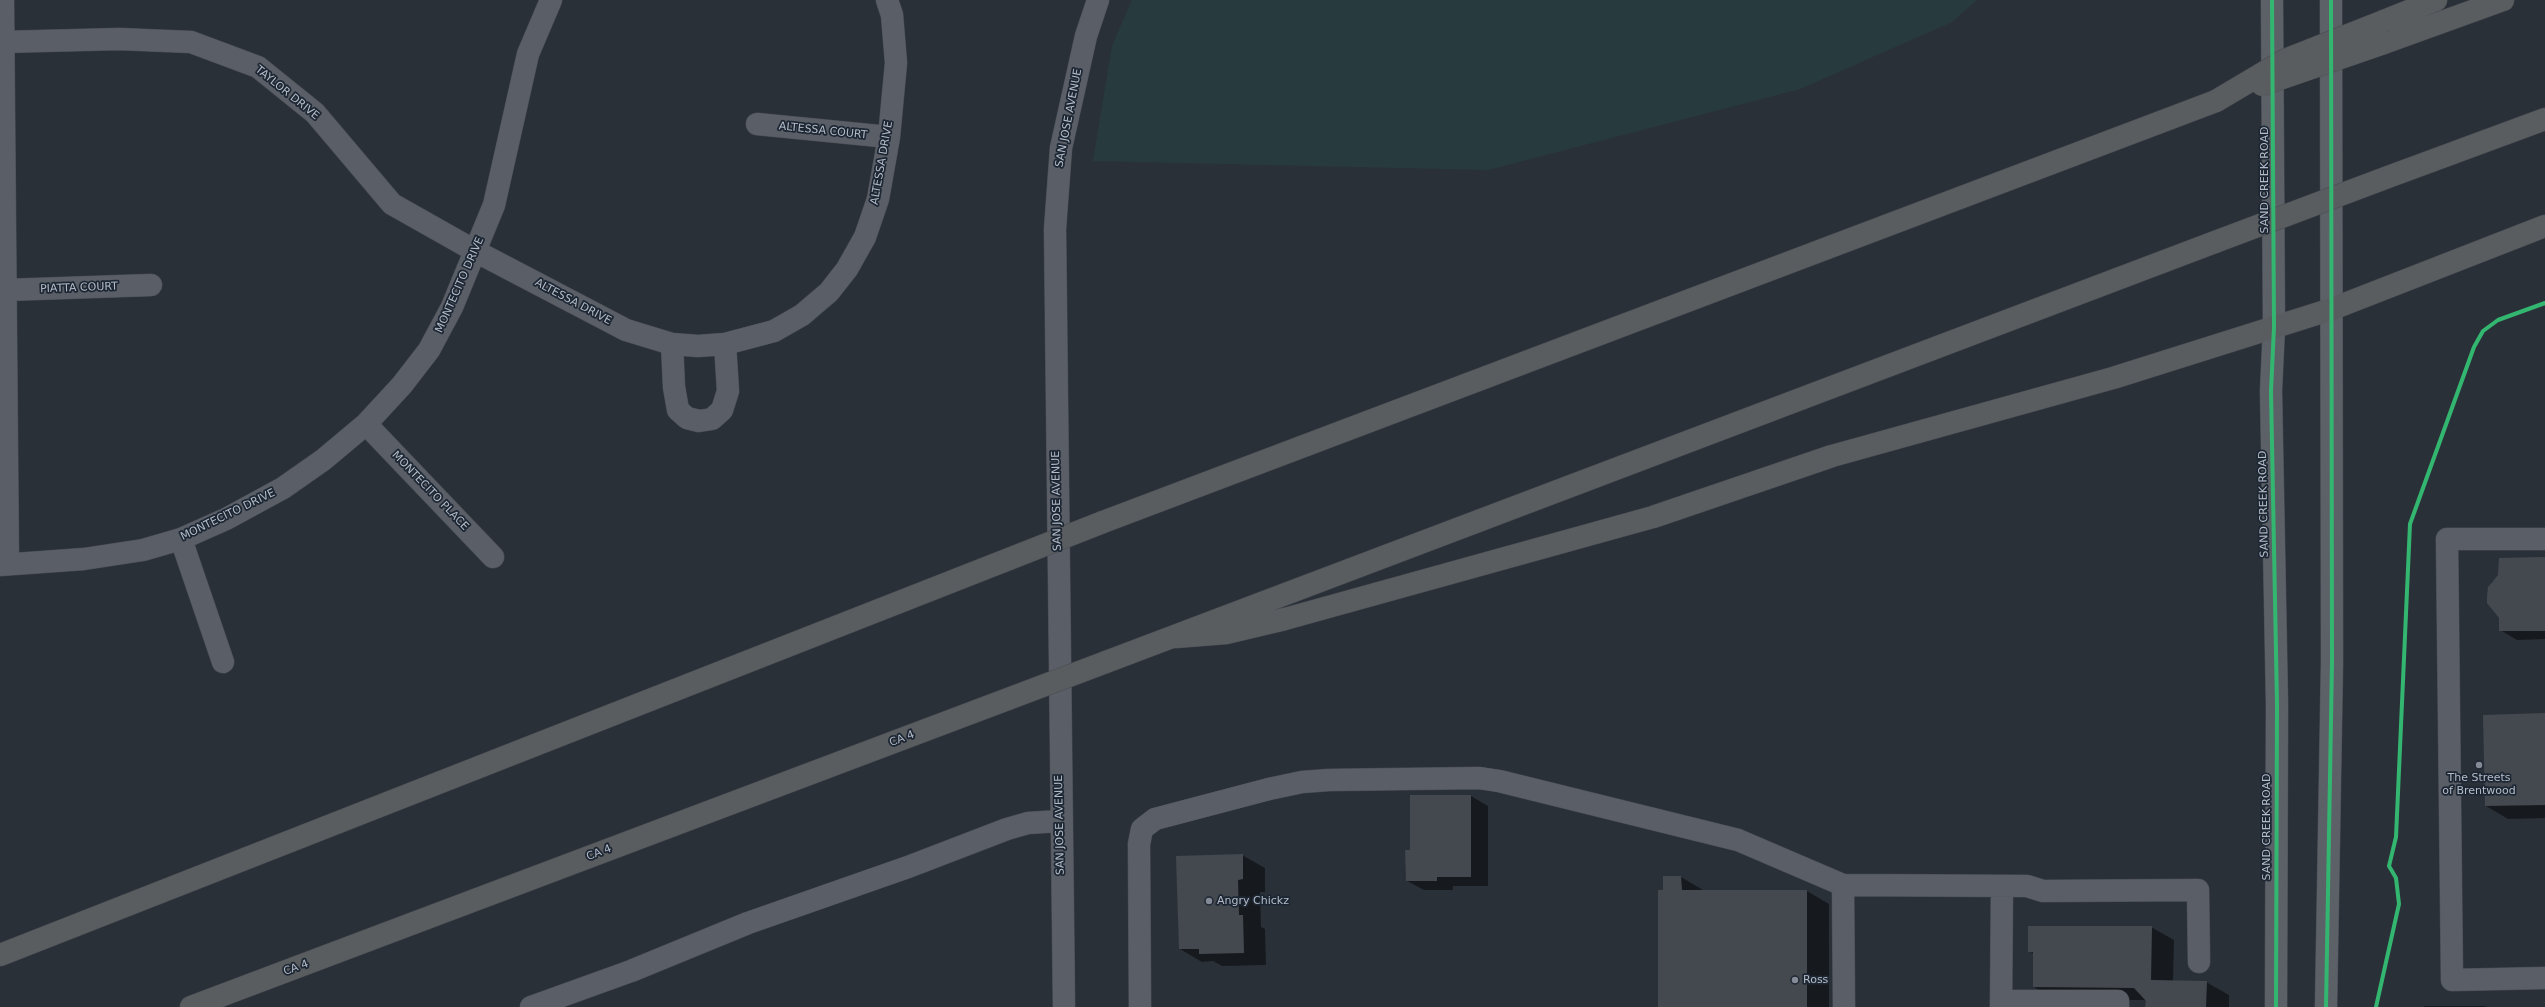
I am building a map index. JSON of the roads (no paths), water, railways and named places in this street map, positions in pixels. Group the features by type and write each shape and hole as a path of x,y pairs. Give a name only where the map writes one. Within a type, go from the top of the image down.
{"highway":[{"path":"2216,101 2285,60 2436,0"},
{"path":"0,955 1103,522 2216,101 2503,0"},
{"name":"CA 4","path":"191,1007 1106,662 1176,637 2215,242 2545,119"},
{"path":"1176,637 1226,633 1399,588 1653,517 1832,456 2113,378 2332,309 2545,226"}],"main road":[{"name":"SAND CREEK ROAD","path":"2272,0 2274,327 2271,390 2277,704 2276,1007"},
{"path":"2326,1007 2332,662 2331,0"}],"street":[{"path":"3,0 6,290 4,564"},
{"name":"MONTECITO DRIVE","path":"4,564 84,559 143,550 181,539 226,519 282,488 323,460 366,424 402,385 429,350 452,307 477,252 494,205 514,106 528,54 551,0"},
{"name":"ALTESSA DRIVE","path":"477,252 626,330 672,344 698,346 725,344 774,331 802,315 829,292 847,269 865,237 878,199 889,137 896,63 892,15 887,0"},
{"name":"SAN JOSE AVENUE","path":"1064,1007 1060,821 1055,229 1061,148 1086,36 1098,0"},
{"name":"TAYLOR DRIVE","path":"3,42 119,39 191,42 258,67 315,113 392,204 477,252"},
{"name":"ALTESSA COURT","path":"757,124 889,137"},
{"name":"PIATTA COURT","path":"6,290 151,285"},
{"path":"672,344 674,386 678,410 687,418 698,421 712,419 722,410 728,391 725,344"},
{"name":"MONTECITO PLACE","path":"366,424 493,557"},
{"path":"181,539 223,662"},
{"path":"2545,539 2447,540 2452,980 2545,978"},
{"path":"1140,1007 1139,844 1142,829 1155,819 1302,782 1478,778 1499,781 1738,840 1842,885 2027,886 2043,891 2198,890 2198,962"},
{"path":"531,1007 631,971 748,923 908,867 1006,828 1028,823 1060,821"},
{"path":"1842,885 1844,1007"},
{"path":"2002,886 2001,1004 2118,1001 2118,1007"}],"place":[{"name":"The Streets of Brentwood","path":"2479,765"},
{"name":"Angry Chickz","path":"1209,901"},
{"name":"Ross","path":"1795,980"}]}
